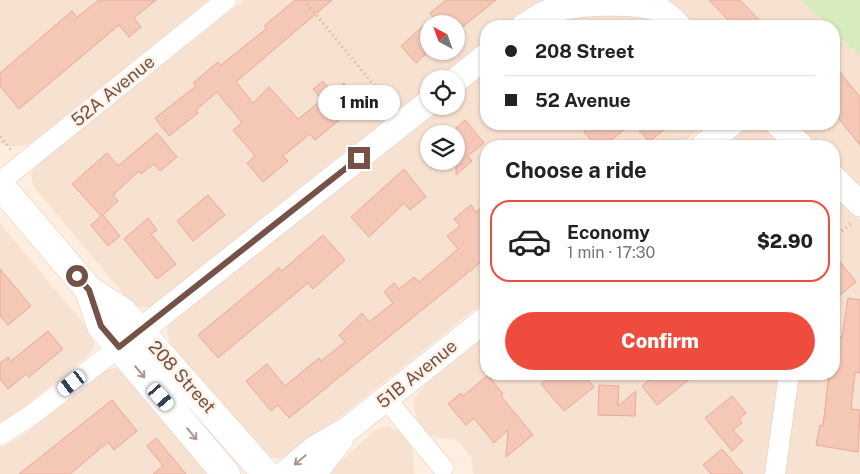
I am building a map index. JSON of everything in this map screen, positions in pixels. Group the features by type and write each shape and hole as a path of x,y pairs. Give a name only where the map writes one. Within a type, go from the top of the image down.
{"main road":[{"name":"208 Street","path":"0,183 89,290 122,311 266,474"},
{"name":"208 Street","path":"89,290 101,326 226,474"}],"street":[{"name":"52A Avenue","path":"0,183 226,0"},
{"path":"534,20 549,11 564,7 600,3 648,5 658,8 672,20"},
{"path":"465,73 480,61"},
{"path":"0,435 19,424 140,331 420,109"},
{"path":"711,140 723,130"},
{"path":"784,130 795,140"},
{"path":"840,186 858,212"},
{"name":"51B Avenue","path":"284,474 315,448 348,429 386,400 480,324"},
{"path":"775,474 788,380"},
{"path":"386,400 443,468"},
{"name":"51B Avenue","path":"314,474 348,429"}],"path":[{"path":"304,0 405,121"},
{"path":"0,137 8,147"},
{"path":"840,231 858,212"}],"shaded area":[{"path":"0,0 209,0 30,144 14,147 0,144"},
{"path":"244,0 548,0 514,20 480,20 480,47 465,59 465,15 420,15 420,60 464,60 451,70 420,70 420,94 152,307 138,307 127,298 33,186 31,173 43,160"},
{"path":"664,0 800,0 822,20 687,20"},
{"path":"629,13 650,17 654,20 557,20"},
{"path":"840,37 860,56 860,191 840,171 840,140 809,140 799,130 840,130"},
{"path":"480,76 480,130 698,130 686,140 480,140 480,305 295,453 278,459 268,456 170,345 167,331 170,324 431,115 465,115 465,88"},
{"path":"746,130 768,130 779,140 731,140"},
{"path":"840,200 860,220 860,474 784,474 798,380 840,380"},
{"path":"0,223 89,330 94,342 91,352 86,357 17,413 0,423"},
{"path":"480,341 480,380 779,380 766,474 473,474 472,459 461,444 453,439 435,437 428,433 417,420 414,399 428,382"},
{"path":"115,368 121,370 210,474 0,474 0,448 23,435 105,370"},
{"path":"386,426 398,431 411,445 414,474 327,474 374,431"}],"green space":[{"path":"800,0 860,0 860,56 840,37 840,20 822,20"}],"building":[{"path":"99,0 156,0 134,18 141,27 129,37 119,25 19,109 0,86 0,73 72,11 77,17"},
{"path":"295,0 332,0 236,82 253,103 269,87 298,119 322,100 313,89 323,81 332,93 344,83 360,103 315,140 310,134 283,156 288,161 263,182 247,163 255,156 233,130 242,123 217,92 196,110 198,113 169,136 155,118 196,86 193,83 218,62 221,65 267,28 264,26"},
{"path":"446,0 496,0 465,25 465,15 432,15 430,13"},
{"path":"709,0 740,0 759,20 728,20"},
{"path":"420,29 420,59 416,63 401,46"},
{"path":"840,72 860,97 860,145 840,120"},
{"path":"465,120 482,140 480,146 468,156 472,161 465,167 465,125 459,125"},
{"path":"586,130 624,130 611,140 591,140 584,132"},
{"path":"639,130 664,130 651,140 647,140"},
{"path":"157,133 177,157 160,171 154,164 141,174 139,171 113,195 118,201 103,215 120,236 108,246 91,225 101,216 72,184 107,153 118,166"},
{"path":"404,169 426,197 410,210 404,203 369,237 351,217"},
{"path":"208,195 225,215 193,241 177,221"},
{"path":"471,205 476,212 480,209 480,263 289,418 278,405 271,411 246,381 267,364 285,386 319,358 321,361 345,342 339,335 362,313 369,322 393,303 384,292 394,283 399,289 414,277 419,282 458,249 447,236 460,226 454,219"},
{"path":"148,218 157,230 151,234 176,264 157,279 124,239"},
{"path":"323,235 345,260 313,289 308,283 218,358 198,335 279,268 282,271"},
{"path":"840,262 856,282 840,295"},
{"path":"0,269 31,306 8,325 0,316"},
{"path":"848,298 860,300 860,373 855,372 851,409 860,410 858,452 816,445 820,425 823,426 828,380 840,380 840,337 842,337"},
{"path":"48,331 63,349 29,377 26,374 8,389 0,379 0,363 8,357 11,361"},
{"path":"482,380 492,380 503,394 501,396 533,435 506,457 508,430 494,443 474,418 466,425 448,404 461,393 463,396"},
{"path":"546,380 588,380 594,387 564,411 541,384"},
{"path":"650,380 688,380 657,405 642,386"},
{"path":"599,385 619,386 618,406 636,391 635,416 598,415"},
{"path":"732,396 746,413 739,419 742,423 733,430 743,441 732,451 705,418"},
{"path":"112,400 137,431 114,450 108,442 70,474 19,474"},
{"path":"156,438 186,474 153,474 163,466 147,446"},
{"path":"722,449 743,474 711,474 703,465"}],"route":[{"path":"77,276 89,290 101,326 119,347 161,316 359,158"}]}
